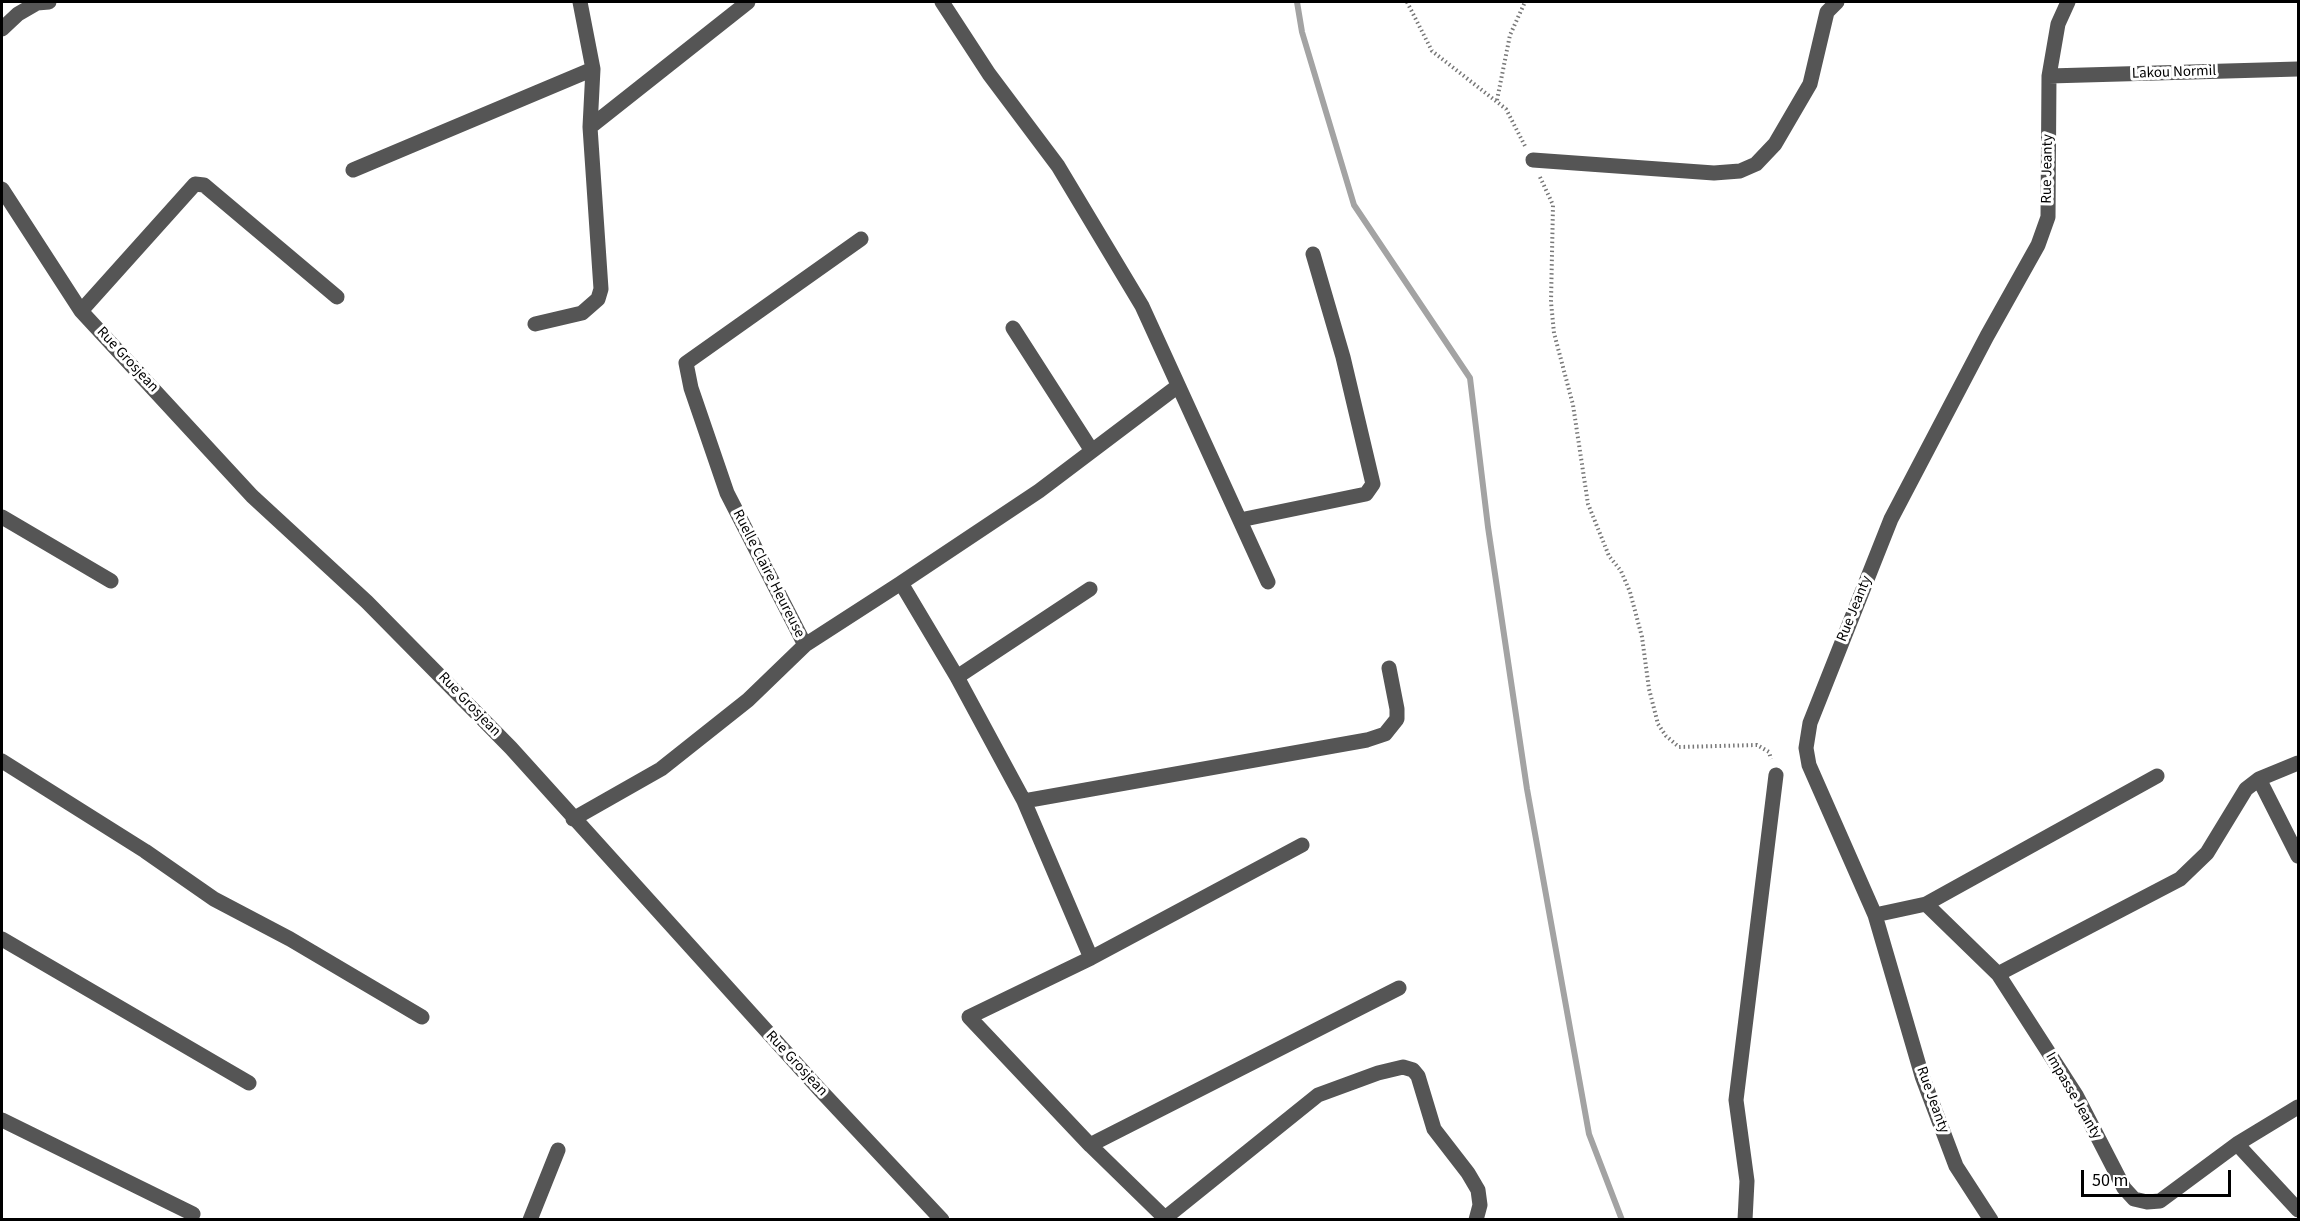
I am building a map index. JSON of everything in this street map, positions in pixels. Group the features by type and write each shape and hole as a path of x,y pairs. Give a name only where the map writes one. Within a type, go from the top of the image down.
{"street":[{"path":"2,29 18,14 37,3 49,2"},
{"path":"535,324 582,313 592,307 601,289 590,127 593,69 580,2"},
{"path":"590,127 748,2"},
{"path":"942,2 989,74 1059,166 1142,306 1268,582"},
{"path":"1533,160 1714,172 1740,171 1756,164 1775,144 1810,84 1827,12 1837,2"},
{"name":"Rue Jeanty","path":"1991,1220 1956,1166 1922,1076 1875,915 1809,765 1806,748 1810,723 1891,519 1987,336 2038,245 2048,217 2049,76 2058,24 2068,2"},
{"path":"353,170 593,69"},
{"name":"Lakou Normil","path":"2049,76 2298,69"},
{"path":"81,311 195,184 204,185 337,297"},
{"name":"Rue Grosjean","path":"2,189 81,311 252,496 367,602 464,699 820,1090 942,1220"},
{"name":"Ruelle Claire Heureuse","path":"573,819 661,769 748,700 805,645 727,493 691,388 686,363 861,239"},
{"path":"1240,520 1365,494 1373,484 1343,357 1313,254"},
{"path":"1013,328 1092,451"},
{"path":"805,645 1039,491 1178,386"},
{"path":"2,517 111,581"},
{"path":"901,583 957,676 1024,801 1091,958"},
{"path":"957,676 1090,589"},
{"path":"1024,801 1367,740 1385,734 1392,728 1397,709 1389,668"},
{"path":"2,761 145,851 214,899 300,944 422,1017"},
{"path":"1998,974 2180,879 2207,853 2238,799 2259,778 2298,763"},
{"path":"1745,1220 1747,1181 1736,1100 1776,775"},
{"path":"1875,915 1926,904 2157,776"},
{"path":"2259,778 2298,856"},
{"path":"1302,845 1091,958 969,1017 1090,1145 1165,1219 1318,1095 1378,1073 1403,1067 1413,1070 1418,1076 1434,1129 1468,1173 1478,1190 1480,1205 1476,1220"},
{"name":"Impasse Jeanty","path":"1926,904 1998,974 2076,1095 2124,1188 2134,1198 2147,1202 2160,1201 2237,1144"},
{"path":"2,939 249,1083"},
{"path":"1090,1145 1399,988"},
{"path":"2298,1107 2237,1144 2298,1210"},
{"path":"2,1120 193,1214"},
{"path":"530,1220 558,1150"}],"path":[{"path":"1407,2 1432,51 1506,109 1533,160 1553,205 1551,302 1554,333 1573,405 1588,504 1609,556 1621,571 1630,592 1642,637 1649,689 1658,724 1666,736 1679,747 1757,745 1769,752 1776,775"},
{"path":"1497,100 1510,35 1525,2"}],"waterway":[{"path":"1297,2 1302,32 1354,205 1470,378 1488,527 1527,789 1589,1134 1622,1220"}]}
